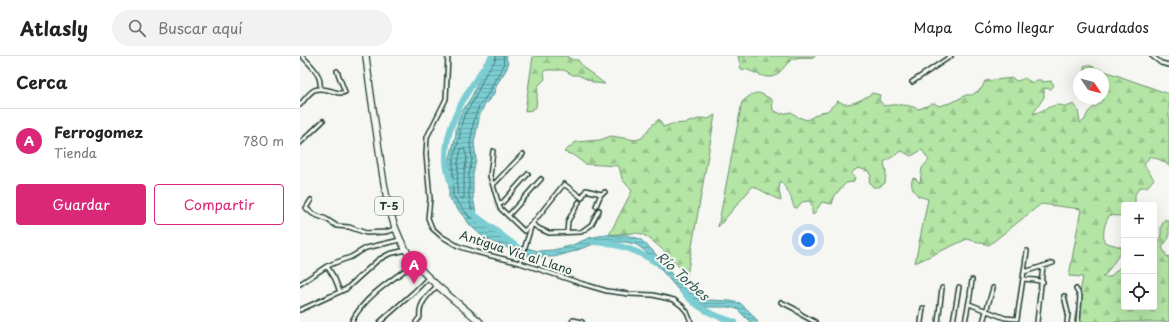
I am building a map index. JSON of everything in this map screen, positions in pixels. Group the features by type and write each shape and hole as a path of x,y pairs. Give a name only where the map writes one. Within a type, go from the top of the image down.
{"highway":[{"name":"T-5","path":"366,56 381,167 388,201 400,240 415,263 429,278 480,322"}],"street":[{"path":"302,56 319,76 321,83 320,88"},
{"name":"Antigua Vía al Llano","path":"448,56 446,99 427,137 426,154 430,199 428,218 432,228 441,236 458,246 520,263 607,291 653,295 674,300 687,312 691,322"},
{"path":"912,82 951,56"},
{"path":"1152,56 1161,63 1169,65"},
{"path":"300,105 315,89 320,88 338,93 345,92 336,71"},
{"path":"300,143 323,121"},
{"path":"300,137 303,140"},
{"path":"493,151 490,176 494,184 500,208 524,231 532,224 564,184 582,198 586,190 601,194"},
{"path":"494,184 523,154"},
{"path":"499,205 528,174"},
{"path":"508,216 541,179"},
{"path":"596,206 601,194 605,192"},
{"path":"311,200 306,208 308,210 337,226 349,227 366,233 385,232 396,229"},
{"path":"567,232 568,221 578,202"},
{"path":"532,224 549,233 581,232 591,225 599,210"},
{"path":"520,263 532,224"},
{"path":"300,284 327,266 350,258 366,248 400,240"},
{"path":"300,310 350,286 378,260 389,254 406,250"},
{"path":"969,304 1003,317 1017,319 1027,252"},
{"path":"352,321 358,311 368,300 386,284 415,263"},
{"path":"1024,272 1053,263"},
{"path":"327,266 335,279 340,292"},
{"path":"1037,322 1044,266"},
{"path":"380,322 429,278"},
{"path":"1023,279 1043,282"},
{"path":"965,322 972,280"},
{"path":"416,322 420,317 419,311 426,297 437,285"},
{"path":"953,322 959,287"},
{"path":"938,322 942,288"},
{"path":"983,322 993,288"},
{"path":"1076,289 1080,296 1078,322"},
{"path":"1064,296 1068,313 1067,322"},
{"path":"781,302 815,322"},
{"path":"921,322 923,308"},
{"path":"1002,322 1003,317"},
{"path":"572,322 573,320 582,322"}],"green space":[{"path":"533,56 568,56 567,57 573,60 578,60 584,68 605,84 595,83 564,70 546,70 544,72 545,79 538,86 536,107 532,110 525,111"},
{"path":"738,56 815,57 801,57 793,59 787,63 780,72 774,76 767,77 749,70 741,69"},
{"path":"1088,65 1096,68 1084,68 1084,66"},
{"path":"1109,73 1169,94 1169,166 1163,161 1150,156 1144,165 1154,179 1147,187 1140,187 1135,194 1135,202 1121,202 1121,215 1110,215 1106,221 1104,227 1104,242 1121,247 1121,252 1106,274 1102,277 1110,277 1121,266 1121,310 1157,310 1157,245 1161,235 1161,227 1165,219 1169,222 1169,238 1162,247 1167,257 1169,256 1169,322 1074,322 1083,277 1069,276 1081,209 1041,204 989,245 967,239 915,263 928,199 918,196 912,186 913,178 920,183 922,168 929,160 922,150 911,156 902,151 884,162 886,172 885,183 879,187 873,187 869,181 871,176 868,171 858,168 851,173 855,178 853,182 846,183 834,196 832,204 822,202 813,215 812,205 809,201 802,202 797,208 794,207 789,193 780,181 779,190 781,201 753,186 718,227 742,102 756,93 759,93 772,100 773,110 781,114 791,112 798,117 807,120 821,112 827,111 838,101 848,104 862,99 872,93 880,95 879,100 884,106 902,105 919,109 934,103 939,106 953,102 966,95 972,95 982,88 985,81 1013,78 1016,81 1024,78 1033,83 1038,80 1043,82 1051,81 1054,85 1051,89 1044,88 1044,97 1033,114 1058,105 1066,107 1074,104 1078,110 1080,123 1085,120 1090,110 1099,104 1109,104"},
{"path":"715,115 687,275 656,244 643,235 637,233 627,233 609,235 632,191 622,179 619,166 585,164 573,155 564,152 576,142 600,140 611,136 636,140 642,138 650,127 659,119 663,127 672,124 686,123 702,118 708,119"}],"water":[{"path":"493,56 506,56 508,65 497,84 493,96 485,104 480,114 474,143 476,159 473,174 473,197 476,213 483,224 494,233 515,245 538,251 553,250 570,246 589,238 604,235 626,235 640,239 653,251 682,287 692,291 703,299 740,303 758,322 750,322 737,309 729,307 707,307 681,293 644,250 635,244 625,242 605,242 554,257 534,257 522,254 493,242 483,237 471,226 449,198 449,162 460,115 472,96 482,73"}],"waterway":[{"name":"Río Torbes","path":"451,183 447,166 446,149 449,132 463,100 492,56"},
{"name":"Río Torbes","path":"472,213 516,246"},
{"name":"Río Torbes","path":"593,242 626,248 655,262"},
{"name":"Río Torbes","path":"682,291 706,311 735,322"}],"place":[{"name":"Ferrogomez","path":"414,284"}]}
